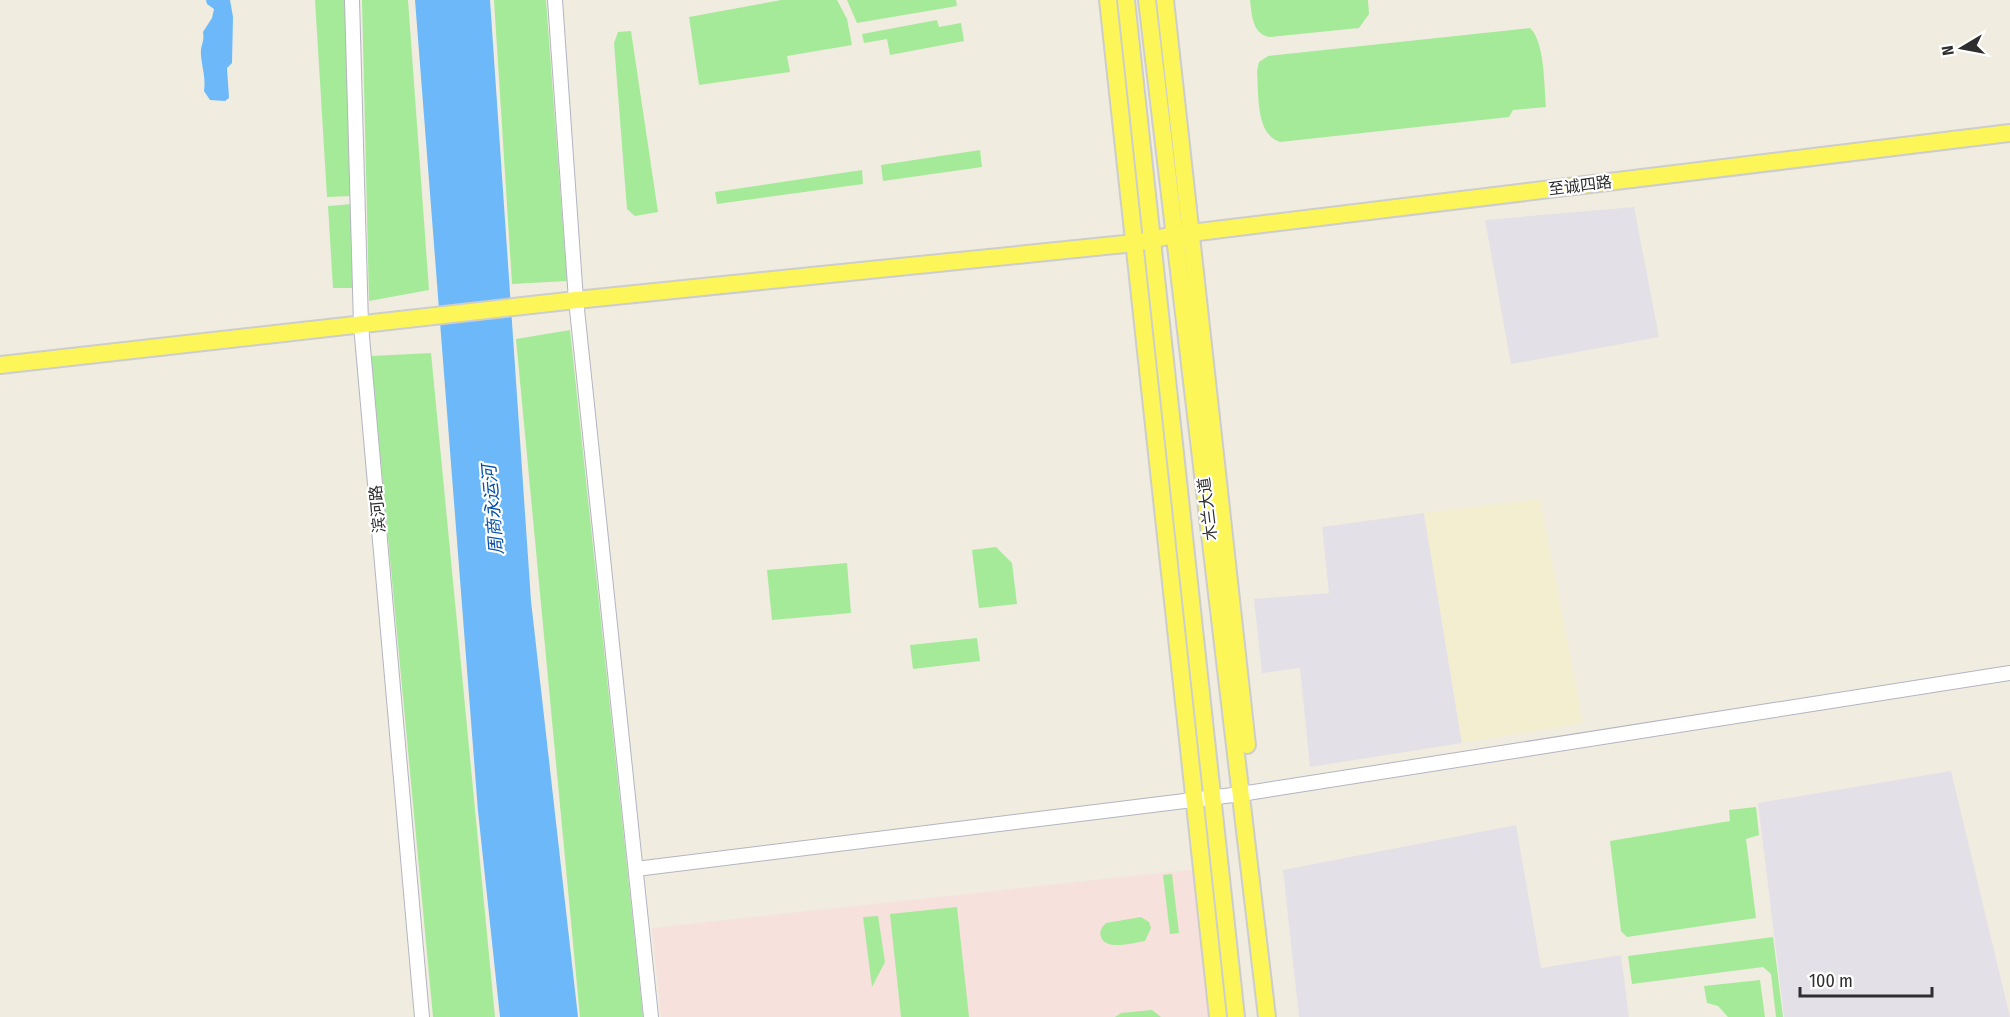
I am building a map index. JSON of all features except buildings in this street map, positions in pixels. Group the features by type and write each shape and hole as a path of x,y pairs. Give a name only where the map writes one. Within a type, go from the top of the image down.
{"main road":[{"path":"1108,0 1142,241 1194,799 1218,1017"},
{"name":"木兰大道","path":"1126,0 1142,241 1213,796 1236,1017"},
{"name":"木兰大道","path":"1147,0 1174,235 1246,793 1268,1017"},
{"path":"1165,0 1192,233 1246,793 1278,1017"},
{"name":"至诚四路","path":"0,365 576,300 1142,241 1174,235 2010,133"}],"street":[{"name":"滨河路","path":"352,0 361,325 422,1017"},
{"path":"555,0 576,300 651,1017"},
{"path":"636,869 1246,793 2010,673"}],"shaded area":[{"path":"1634,207 1659,337 1511,364 1485,220"},
{"path":"1540,499 1583,723 1462,743 1424,513"},
{"path":"1424,513 1462,743 1310,767 1300,668 1262,673 1254,599 1329,593 1322,527"},
{"path":"1951,771 2010,1017 1784,1017 1758,803"},
{"path":"1516,825 1541,968 1621,955 1629,1017 1299,1017 1283,870"},
{"path":"1197,869 1213,1017 661,1017 652,928"}],"green space":[{"path":"315,0 347,0 352,196 327,197"},
{"path":"362,0 408,0 429,290 369,301"},
{"path":"494,0 546,0 567,281 512,284"},
{"path":"781,0 837,0 847,19 852,45 787,56 790,72 699,85 689,17"},
{"path":"847,0 956,0 957,6 857,23"},
{"path":"1250,0 1368,0 1369,14 1359,28 1269,37 1259,32 1256,27"},
{"path":"937,20 939,27 961,23 964,41 890,55 887,39 864,43 862,34"},
{"path":"1530,28 1539,43 1546,107 1513,110 1509,117 1280,142 1272,138 1262,122 1257,71 1259,62 1268,56"},
{"path":"631,31 658,212 635,216 627,209 614,43 618,32"},
{"path":"980,150 982,167 883,181 881,165"},
{"path":"862,170 863,184 717,204 715,192"},
{"path":"352,204 352,288 333,288 328,206"},
{"path":"570,330 643,1017 580,1017 516,339"},
{"path":"431,353 495,1017 433,1017 371,356"},
{"path":"996,547 1012,563 1017,604 979,608 972,550"},
{"path":"847,563 851,613 772,620 767,570"},
{"path":"977,638 980,661 913,669 910,645"},
{"path":"1756,807 1759,835 1746,839 1756,918 1627,937 1621,931 1610,841 1730,821 1729,810"},
{"path":"1172,874 1179,933 1170,934 1163,875"},
{"path":"957,907 969,1017 901,1017 890,914"},
{"path":"878,916 885,962 872,987 863,917"},
{"path":"1141,917 1149,922 1151,928 1145,941 1114,945 1108,944 1101,937 1101,929 1106,923"},
{"path":"1773,937 1783,1017 1776,1017 1771,974 1763,967 1632,984 1628,956"},
{"path":"1760,980 1765,1017 1728,1017 1718,1006 1707,1003 1704,986"},
{"path":"1152,1010 1161,1017 1115,1017 1121,1013"}],"water":[{"path":"206,0 230,0 233,17 232,63 227,68 229,98 225,101 210,100 204,91 201,52 203,32 212,18 214,9 207,4"},
{"name":"周商永运河","path":"415,0 490,0 531,601 578,1017 500,1017 478,811"}]}
